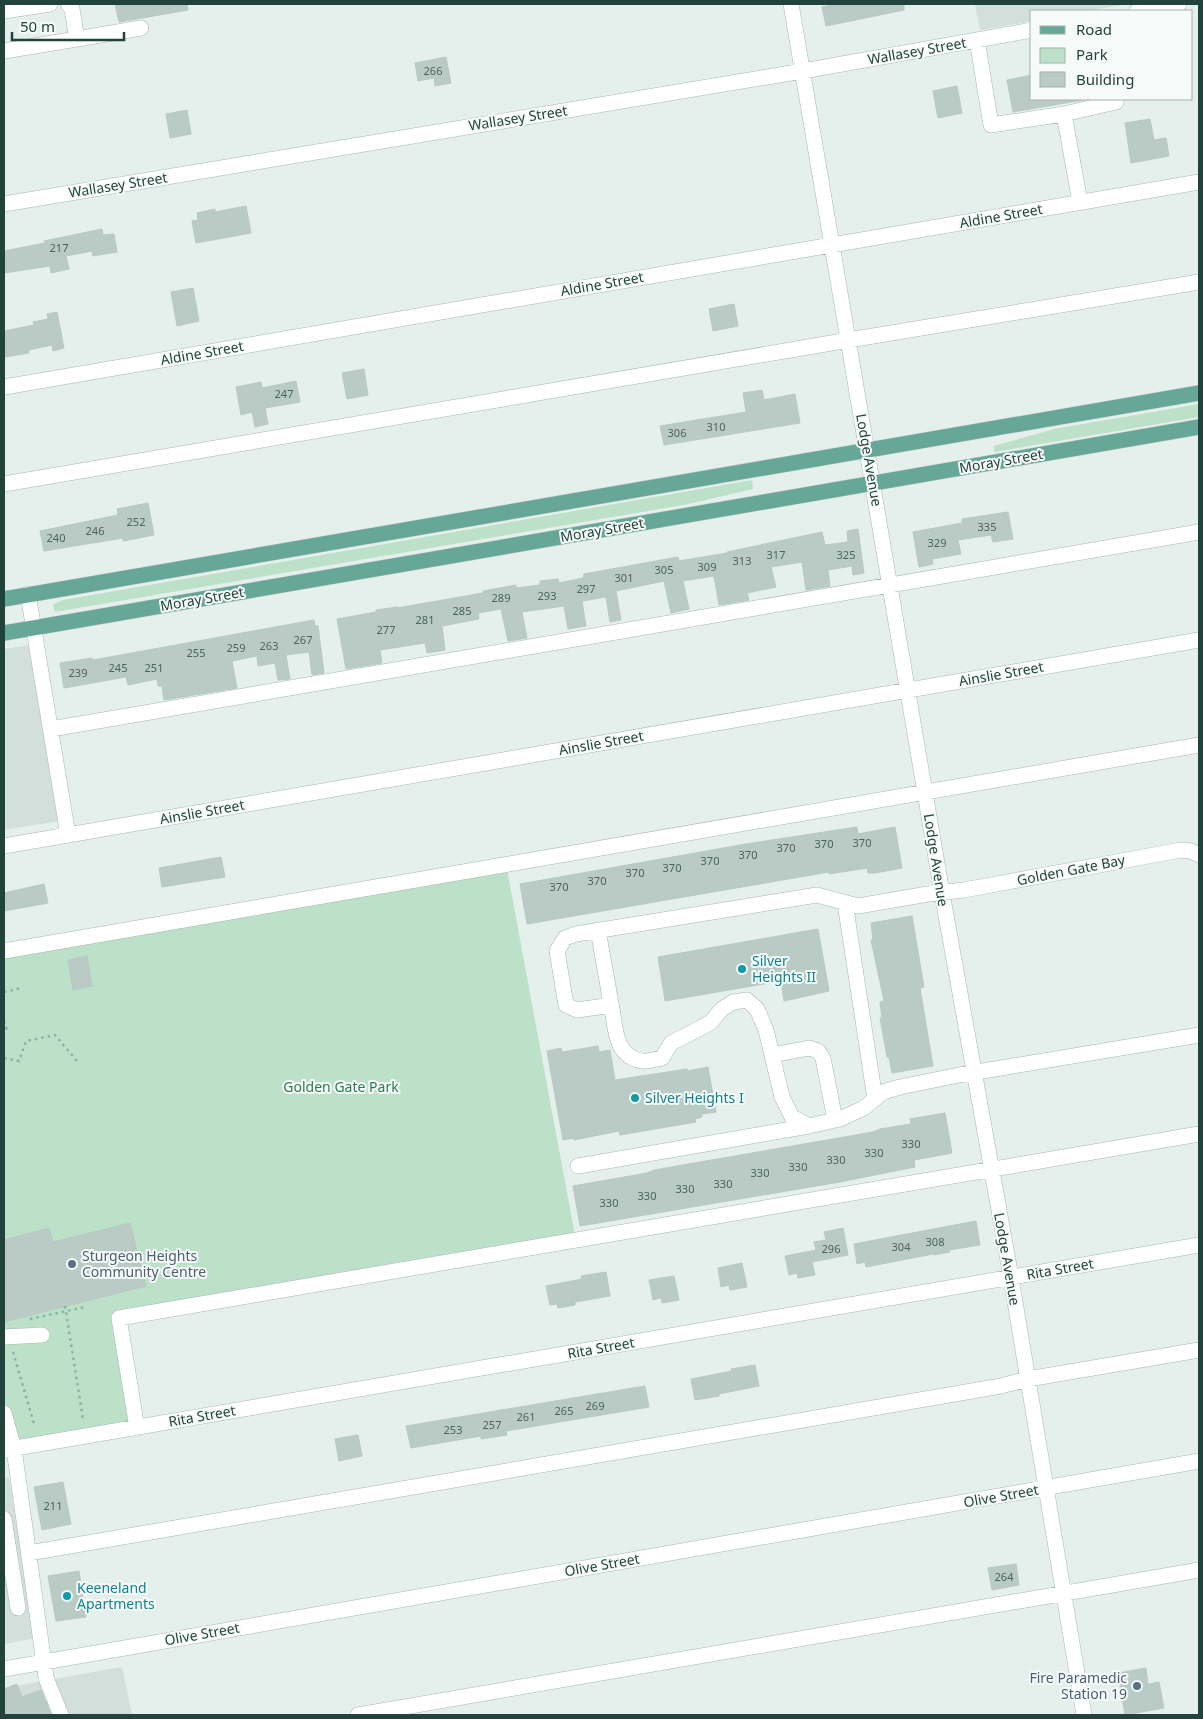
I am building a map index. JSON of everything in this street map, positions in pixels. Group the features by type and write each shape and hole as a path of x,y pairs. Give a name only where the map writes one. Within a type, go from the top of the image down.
{"main road":[{"path":"4,598 1199,393"},
{"name":"Moray Street","path":"4,633 1199,427"}],"street":[{"path":"4,11 50,4"},
{"path":"68,4 72,9 77,39"},
{"name":"Lodge Avenue","path":"792,4 942,893 990,1170 1011,1277 1084,1715"},
{"path":"1143,10 1179,4"},
{"path":"4,51 141,28"},
{"name":"Wallasey Street","path":"4,204 803,71 1030,30"},
{"path":"977,40 992,125 1064,114 1116,102 1115,100"},
{"path":"1064,114 1080,202"},
{"name":"Aldine Street","path":"4,387 1199,182"},
{"path":"4,484 1199,282"},
{"path":"51,729 1199,532"},
{"path":"28,594 68,835"},
{"name":"Ainslie Street","path":"4,846 1199,640"},
{"path":"4,951 1199,745"},
{"name":"Golden Gate Bay","path":"612,1009 605,1006 577,1010 566,1005 557,950 565,938 598,930 817,895 858,906 942,893 1181,850 1191,851 1199,855"},
{"path":"845,903 875,1099"},
{"path":"598,930 619,1047 628,1056 643,1061 662,1058 671,1043 710,1023 722,1009 733,1002 747,1000 757,1009 766,1030 782,1097 792,1117 809,1126"},
{"path":"578,1166 835,1120 864,1108 883,1092 900,1087 1199,1035"},
{"path":"772,1056 809,1048 818,1051 822,1058 835,1120"},
{"path":"137,1428 120,1318 1199,1134"},
{"name":"Rita Street","path":"9,1450 1199,1245"},
{"path":"6,1337 42,1335"},
{"path":"29,1553 1001,1386 1199,1350"},
{"path":"4,1413 9,1450 29,1553 46,1678 61,1715"},
{"name":"Olive Street","path":"4,1669 1199,1461"},
{"path":"4,1519 18,1608"},
{"path":"358,1715 1199,1570"}],"path":[{"path":"4,992 21,988"},
{"path":"4,1022 7,1030"},
{"path":"4,1058 19,1061 26,1041 55,1034 77,1062"},
{"path":"65,1306 83,1419"},
{"path":"22,1321 85,1307"},
{"path":"6,1337 35,1427"}],"shaded area":[{"path":"975,4 1129,4 1092,10 1030,10 1030,21 980,30"},
{"path":"36,644 65,820 4,830 4,649"},
{"path":"9,1477 35,1638 4,1644 4,1478"},
{"path":"122,1667 132,1715 4,1715 4,1688"}],"green space":[{"path":"1199,404 1199,417 994,452 994,446 1054,429"},
{"path":"752,480 753,489 689,504 55,612 53,604 63,600"},
{"name":"Golden Gate Park","path":"506,864 576,1241 120,1318 137,1428 14,1449 4,1413 4,951"}],"building":[{"path":"115,4 187,4 188,10 119,22"},
{"path":"837,4 904,4 904,10 826,26 822,7"},
{"path":"446,57 451,83 435,86 434,78 418,81 415,63"},
{"path":"1030,75 1030,100 1083,100 1013,112 1007,80"},
{"path":"957,86 962,113 938,118 933,91"},
{"path":"187,110 191,134 170,138 166,114"},
{"path":"1150,119 1154,140 1166,138 1169,156 1131,163 1125,123"},
{"path":"246,206 251,233 196,243 192,221 198,220 197,213 215,209 215,212"},
{"path":"102,229 103,235 114,234 117,252 93,256 92,251 66,256 69,269 51,273 50,266 4,273 4,251"},
{"path":"193,288 199,321 177,326 171,292"},
{"path":"734,304 738,326 713,331 709,309"},
{"path":"57,312 64,348 53,351 52,345 29,350 29,353 5,357 4,331 34,325 33,322 48,319 47,314"},
{"path":"364,369 368,395 347,399 342,373"},
{"path":"296,381 300,402 265,408 268,424 255,427 252,412 241,415 236,387 261,382 262,388"},
{"path":"762,390 764,400 795,394 800,423 664,445 660,426 746,412 743,393"},
{"path":"148,503 154,535 44,551 40,531 118,515 117,509"},
{"path":"1008,512 1013,539 993,542 991,535 958,540 961,554 932,559 933,564 919,567 913,532 962,523 962,519"},
{"path":"858,529 864,573 853,575 852,566 828,570 830,586 806,590 802,562 771,567 776,587 747,593 749,600 719,605 714,576 683,581 689,609 671,613 664,581 616,591 621,620 610,622 606,597 582,601 586,626 568,629 564,606 522,612 527,638 508,641 501,609 478,613 479,619 442,626 445,650 427,653 425,643 380,650 382,663 346,669 337,619 376,612 376,610 483,593 483,591 516,585 516,588 540,585 540,581 558,579 559,583 583,578 584,574 678,557 679,561 727,553 822,532 825,545 848,542 847,531"},
{"path":"314,620 315,626 318,626 324,673 312,675 309,652 286,655 290,679 278,680 275,663 258,666 257,656 232,661 237,688 164,700 162,686 158,686 157,679 128,685 126,677 64,688 60,663 92,658 93,660"},
{"path":"857,827 858,834 895,827 902,868 875,873 868,873 867,868 829,874 829,872 527,924 520,884 746,844"},
{"path":"221,857 225,877 162,887 159,868"},
{"path":"44,884 48,903 4,911 4,893"},
{"path":"912,916 924,987 920,988 933,1066 892,1073 880,1018 882,1018 880,1002 884,1001 871,940 873,939 871,923"},
{"name":"Silver Heights II","path":"818,929 829,991 784,1001 781,981 665,1001 658,957"},
{"path":"87,956 92,986 73,990 68,960"},
{"name":"Silver Heights I","path":"598,1046 599,1052 610,1050 615,1080 708,1067 716,1112 702,1114 702,1117 695,1119 696,1122 620,1135 619,1131 574,1140 574,1138 563,1140 547,1051 561,1048 562,1052"},
{"path":"945,1113 952,1153 914,1160 915,1167 840,1182 580,1226 573,1186 873,1132 911,1124 910,1119"},
{"path":"976,1221 980,1245 866,1267 865,1262 857,1264 854,1244"},
{"name":"Sturgeon Heights Community Centre","path":"130,1223 146,1286 4,1322 4,1240 49,1228 53,1242"},
{"path":"843,1228 848,1255 812,1262 815,1275 798,1278 797,1273 789,1275 785,1256 816,1250 814,1242 826,1240 824,1232"},
{"path":"742,1263 747,1287 730,1290 729,1285 721,1287 718,1268"},
{"path":"606,1272 610,1296 575,1302 575,1305 558,1308 557,1304 550,1305 546,1286 582,1279 581,1276"},
{"path":"674,1276 679,1300 662,1303 661,1298 653,1300 649,1280"},
{"path":"755,1365 759,1386 695,1400 691,1379"},
{"path":"645,1386 649,1407 506,1431 507,1435 481,1439 481,1436 411,1448 406,1426"},
{"path":"358,1435 362,1456 339,1461 335,1439"},
{"path":"63,1482 71,1524 42,1530 34,1487"},
{"path":"1016,1564 1019,1585 992,1590 988,1568"},
{"name":"Keeneland Apartments","path":"79,1571 86,1617 56,1621 48,1576"},
{"path":"1146,1668 1148,1684 1159,1682 1164,1708 1125,1715 1118,1673"},
{"path":"17,1684 22,1697 41,1690 51,1715 4,1715 4,1689"}],"place":[{"name":"Silver Heights II","path":"742,969"},
{"name":"Silver Heights I","path":"635,1098"},
{"name":"Sturgeon Heights Community Centre","path":"72,1264"},
{"name":"Keeneland Apartments","path":"67,1596"},
{"name":"Fire Paramedic Station 19","path":"1137,1686"}]}
